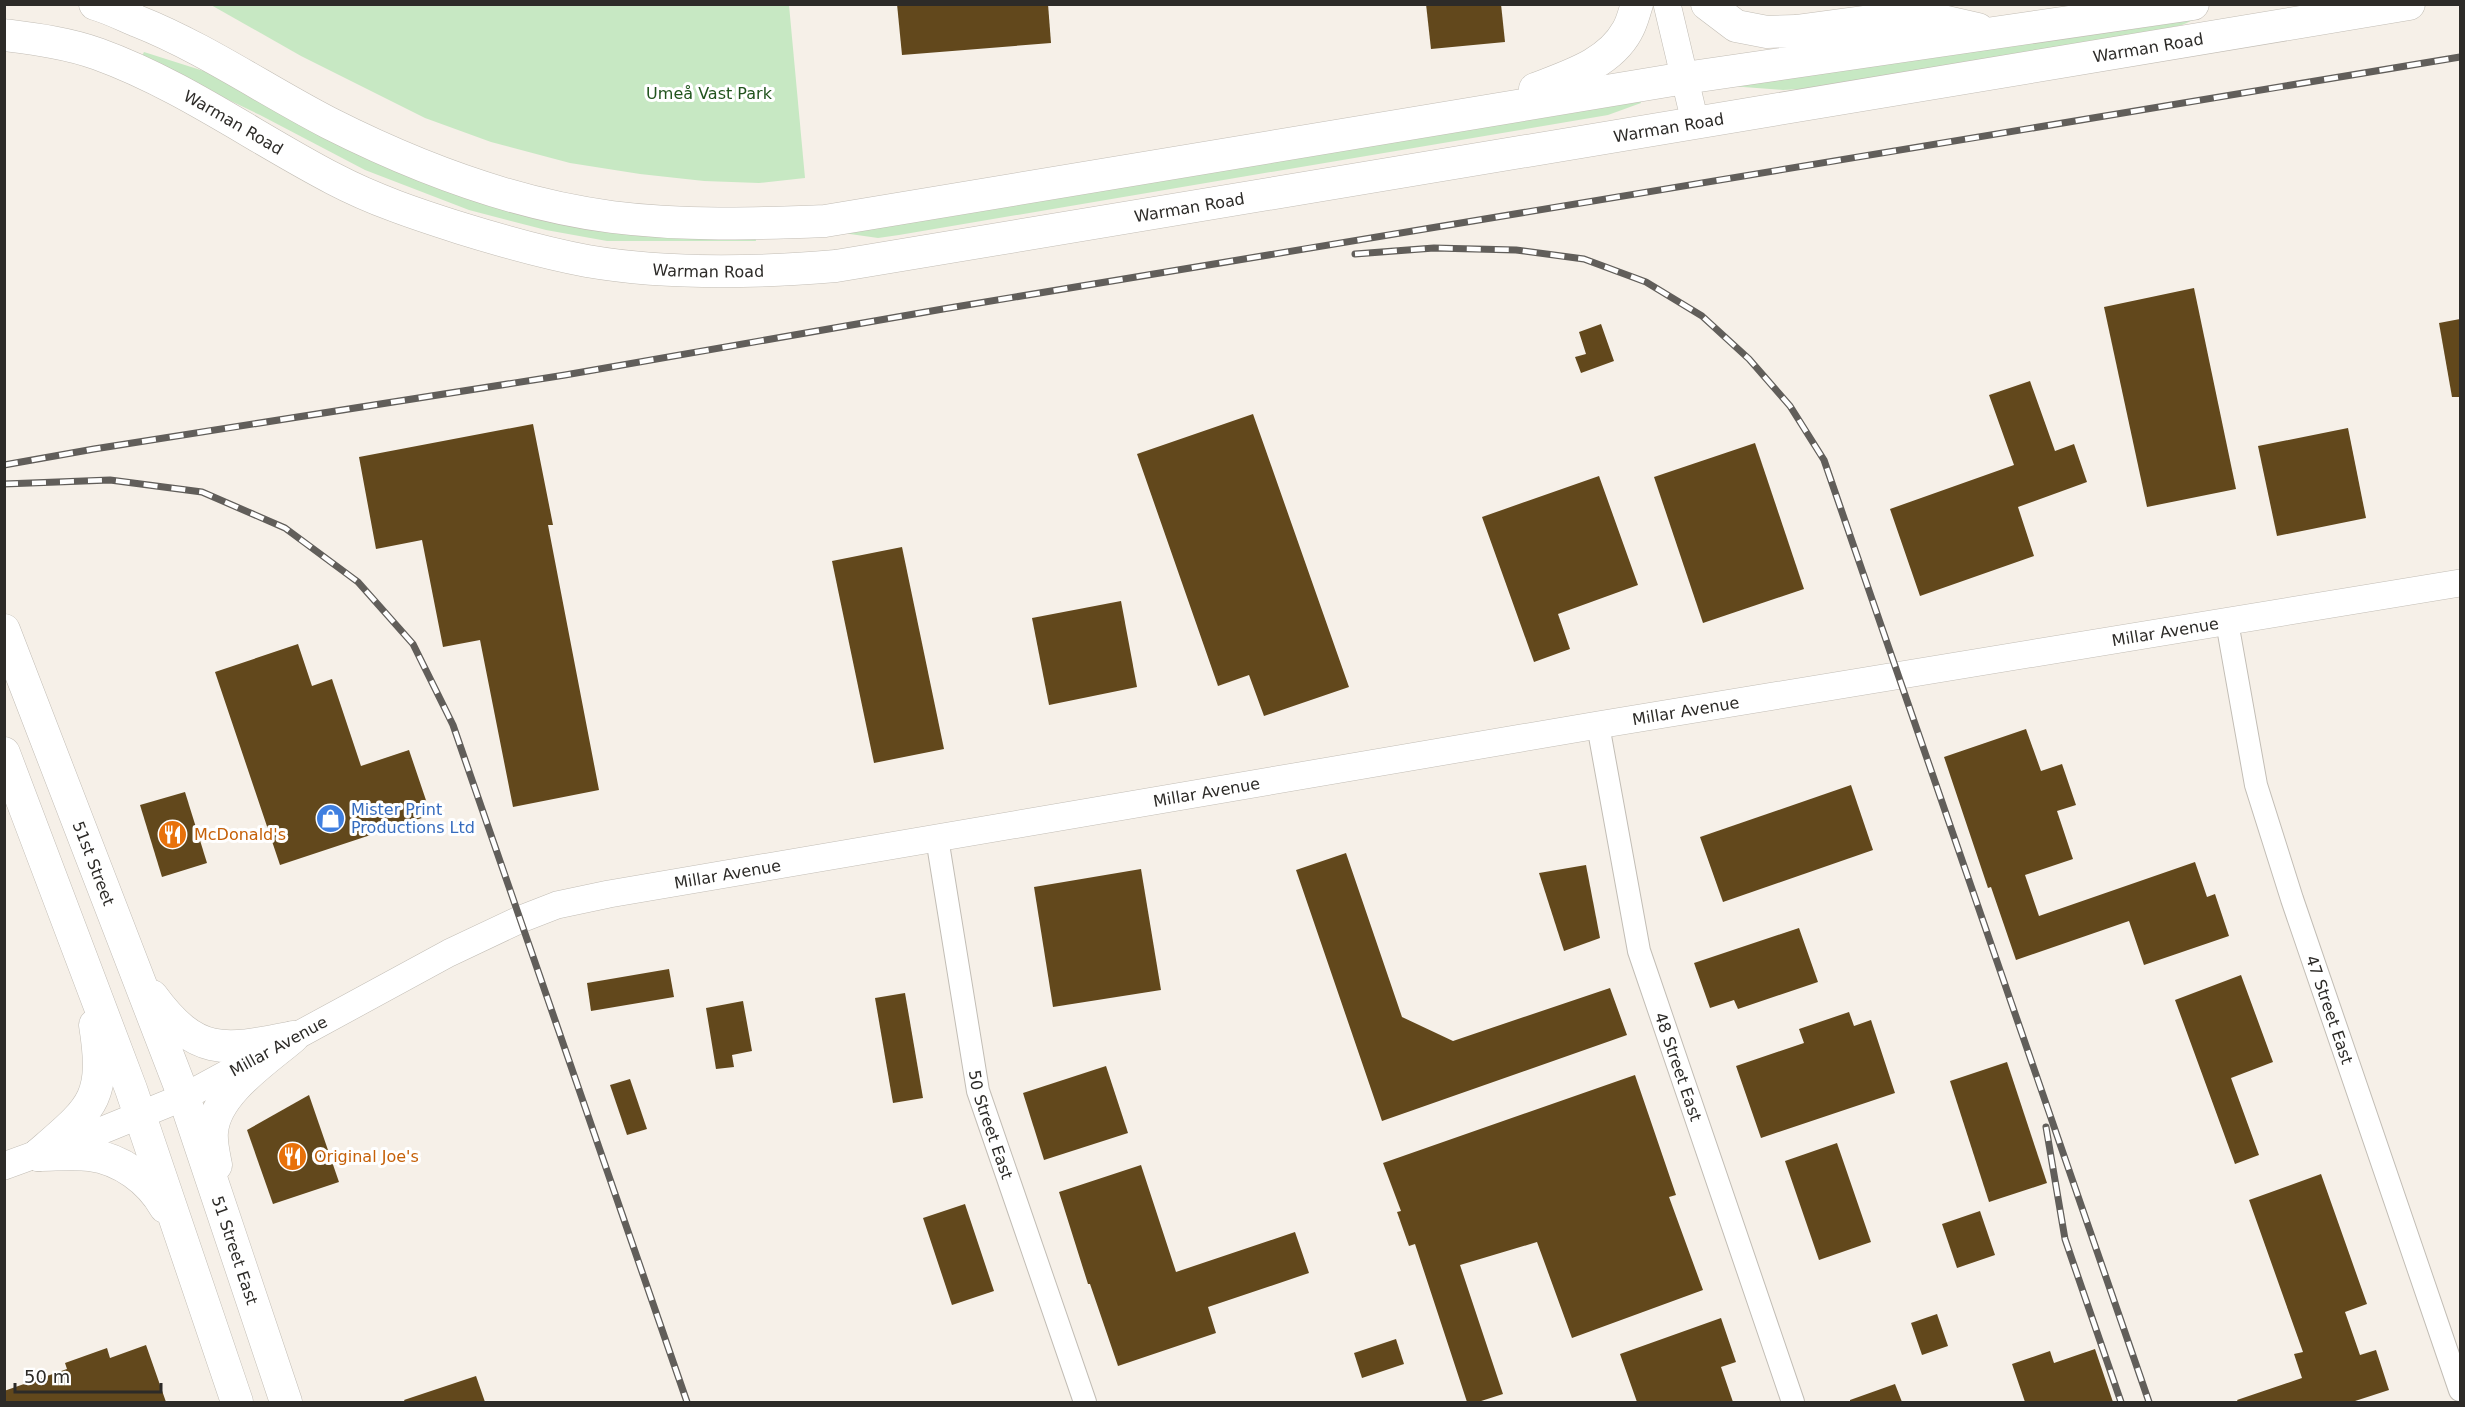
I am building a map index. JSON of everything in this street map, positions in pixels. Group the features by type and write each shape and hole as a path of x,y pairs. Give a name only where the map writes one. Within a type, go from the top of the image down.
{"main road":[{"path":"95,4 164,32 327,121 400,157 475,186 550,206 612,217 706,224 825,221 1685,78 2193,4"},
{"path":"1474,112 1578,73 1603,58 1628,30 1637,4"},
{"path":"1707,4 1736,26 1767,32 1916,15 1997,33"},
{"path":"2171,44 2265,8 2284,4"},
{"name":"Warman Road","path":"4,35 51,42 96,53 133,68 334,179 392,207 526,248 589,261 651,268 719,271 787,270 836,266 2409,4"},
{"name":"51st Street","path":"4,630 183,1097"},
{"path":"4,753 141,1115 237,1402"},
{"path":"38,1155 83,1116 95,1096 100,1059 84,962"},
{"path":"137,975 169,1018 188,1035 201,1042 213,1046 242,1047 293,1037"},
{"path":"221,1209 212,1131 223,1100 293,1037"},
{"name":"51 Street East","path":"183,1097 286,1402"},
{"path":"38,1155 91,1155 122,1165 142,1178 161,1200 183,1240"}],"street":[{"path":"1667,4 1695,122"},
{"name":"Millar Avenue","path":"4,1166 38,1155 183,1097 449,953 521,919 557,905 609,894 1598,724 2460,583"},
{"name":"47 Street East","path":"2227,622 2256,785 2292,899 2460,1389"},
{"name":"48 Street East","path":"1598,724 1639,951 1793,1402"},
{"name":"50 Street East","path":"937,838 978,1090 1085,1402"}],"green space":[{"name":"Umeå Vast Park","path":"211,5 789,5 805,178 759,183 704,181 640,174 570,163 491,142 425,118 301,56"},
{"path":"2200,17 2182,25 2137,35 1815,88 1783,90 1730,86"},
{"path":"144,52 210,73 364,153 755,236 756,241 607,241 546,230 469,210 365,170 260,115 141,58"},
{"path":"1639,97 1641,103 1608,115 899,235 878,238 843,233"}],"building":[{"path":"897,4 1048,4 1051,43 902,55"},
{"path":"1426,4 1501,4 1505,42 1431,49"},
{"path":"2194,288 2236,489 2147,507 2104,307"},
{"path":"2460,319 2460,397 2452,397 2439,323"},
{"path":"1601,324 1614,361 1581,373 1575,357 1586,354 1579,332"},
{"path":"2030,381 2055,451 2074,444 2087,482 2018,507 2034,556 1920,596 1890,509 2014,465 1989,395"},
{"path":"1253,414 1349,687 1264,716 1249,675 1218,686 1137,454"},
{"path":"533,424 553,525 548,525 599,790 513,807 480,640 443,647 422,540 376,549 359,457"},
{"path":"2348,428 2366,518 2277,536 2258,446"},
{"path":"1755,443 1804,589 1703,623 1654,477"},
{"path":"1599,476 1638,585 1558,614 1570,649 1534,662 1482,517"},
{"path":"902,547 944,749 874,763 832,561"},
{"path":"1121,601 1137,687 1049,705 1032,618"},
{"path":"298,644 312,686 332,679 361,766 409,750 431,815 280,865 215,672"},
{"path":"2026,729 2041,771 2062,764 2076,805 2057,811 2073,859 2025,875 2039,916 2195,862 2207,897 2215,894 2229,936 2144,965 2129,921 2016,960 1991,887 1988,888 1944,757"},
{"path":"1851,785 1873,850 1723,902 1700,837"},
{"name":"McDonald's","path":"185,792 207,863 162,877 140,805"},
{"path":"1346,853 1402,1017 1453,1041 1610,988 1627,1035 1382,1121 1296,870"},
{"path":"1586,865 1600,938 1564,951 1539,873"},
{"path":"1141,869 1161,990 1053,1007 1034,887"},
{"path":"1799,928 1818,982 1738,1009 1734,1000 1710,1008 1694,963"},
{"path":"669,969 674,997 591,1011 587,983"},
{"path":"2241,975 2273,1062 2231,1078 2259,1155 2235,1164 2175,1000"},
{"path":"905,993 923,1098 893,1103 875,998"},
{"path":"743,1001 752,1051 732,1055 734,1067 716,1069 706,1008"},
{"path":"1849,1012 1854,1026 1871,1020 1895,1093 1761,1138 1736,1066 1804,1043 1799,1029"},
{"path":"2007,1062 2047,1183 1989,1202 1950,1081"},
{"path":"1106,1066 1128,1133 1044,1160 1023,1093"},
{"path":"1635,1075 1676,1195 1669,1197 1703,1290 1572,1338 1537,1242 1460,1265 1503,1394 1478,1402 1467,1402 1415,1244 1409,1246 1397,1212 1401,1211 1383,1163"},
{"path":"630,1079 647,1129 627,1135 610,1085"},
{"name":"Original Joe's","path":"309,1095 339,1182 273,1204 247,1130"},
{"path":"1837,1143 1871,1242 1819,1260 1785,1161"},
{"path":"1141,1165 1176,1272 1295,1232 1309,1273 1208,1307 1216,1333 1118,1366 1090,1284 1088,1284 1059,1192"},
{"path":"2321,1174 2367,1304 2345,1312 2360,1355 2376,1350 2389,1390 2352,1402 2238,1402 2237,1400 2302,1378 2294,1354 2303,1352 2249,1200"},
{"path":"965,1204 994,1291 952,1305 923,1218"},
{"path":"1980,1211 1995,1255 1957,1268 1942,1224"},
{"path":"1937,1314 1948,1346 1922,1355 1911,1323"},
{"path":"1721,1318 1736,1362 1721,1367 1733,1402 1637,1402 1620,1354"},
{"path":"1396,1339 1404,1364 1362,1378 1354,1353"},
{"path":"146,1345 166,1402 4,1402 4,1391 67,1369 65,1363 107,1348 110,1358"},
{"path":"2095,1349 2113,1402 2025,1402 2012,1364 2050,1351 2054,1363"},
{"path":"476,1376 485,1402 405,1402 404,1400"},
{"path":"1895,1384 1902,1402 1850,1402 1850,1400"}],"railway":[{"path":"4,465 565,375 943,309 2460,57"},
{"path":"1355,254 1434,248 1516,250 1584,259 1646,282 1702,316 1749,359 1790,406 1824,460 2149,1402"},
{"path":"4,484 110,480 202,492 285,528 358,582 413,644 453,725 687,1402"},
{"path":"2046,1127 2065,1239 2121,1402"}],"place":[{"name":"Mister Print Productions Ltd","path":"330,818"},
{"name":"McDonald's","path":"173,834"},
{"name":"Original Joe's","path":"293,1156"}]}
